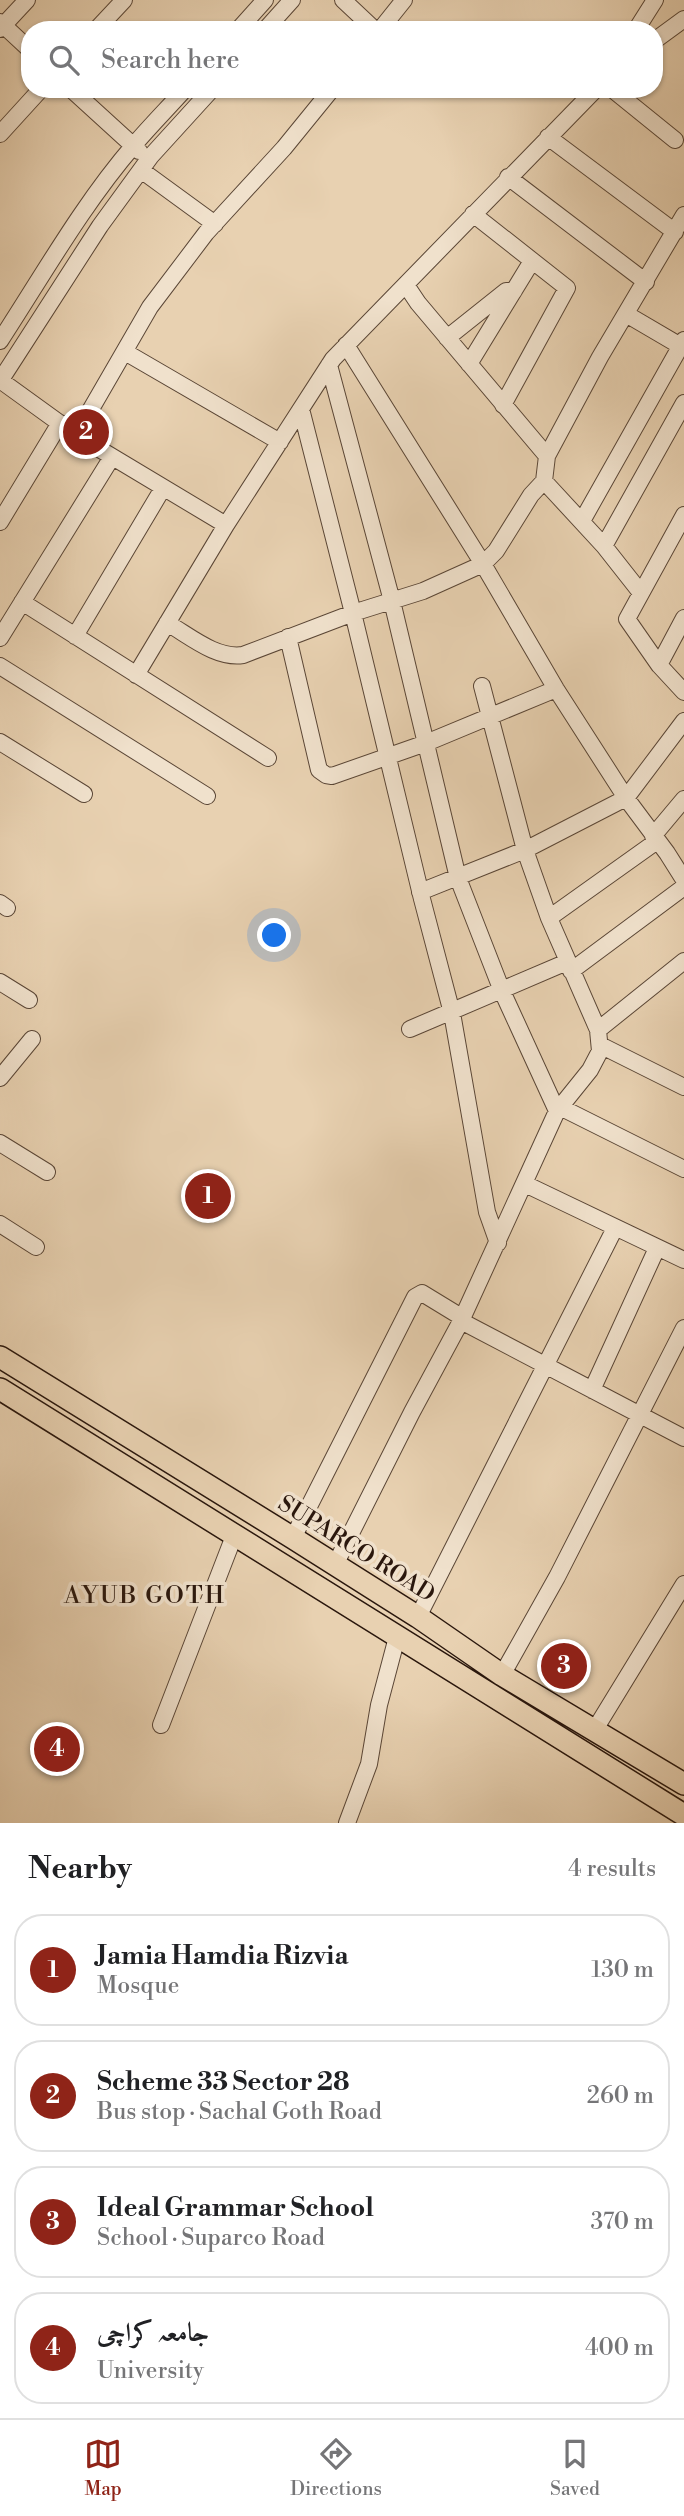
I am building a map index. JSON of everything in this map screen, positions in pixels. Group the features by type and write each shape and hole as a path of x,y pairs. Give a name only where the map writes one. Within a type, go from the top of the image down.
{"main road":[{"name":"SUPARCO ROAD","path":"0,1357 418,1617 502,1675 684,1784"},
{"path":"0,1389 684,1815"},
{"path":"269,1557 288,1535"},
{"path":"518,1710 529,1691"}],"street":[{"path":"21,43 1,26 27,0"},
{"path":"104,21 124,0"},
{"path":"246,21 265,0"},
{"path":"273,21 292,0"},
{"path":"343,0 368,21"},
{"path":"386,21 404,0"},
{"path":"642,21 655,0"},
{"path":"663,34 684,19"},
{"path":"0,134 33,98"},
{"path":"81,98 133,146 145,164 215,224"},
{"path":"0,341 82,216 133,146 177,98"},
{"path":"204,98 145,164 100,226 0,380 76,435 226,525"},
{"path":"76,435 150,307 215,224 284,148 325,98"},
{"path":"136,675 226,525 329,365 587,98"},
{"path":"623,98 675,140"},
{"path":"548,137 675,232"},
{"path":"508,177 646,282"},
{"path":"473,214 567,288 503,405"},
{"path":"167,623 221,654 243,655 354,613 423,591 482,564 496,551 531,495 544,481 547,456 684,215"},
{"path":"469,364 532,261"},
{"path":"405,285 547,456"},
{"path":"447,338 506,291 514,291"},
{"path":"582,521 683,345 626,314"},
{"path":"346,345 556,689 626,798 684,880"},
{"path":"125,352 280,442"},
{"path":"329,365 392,601 458,878 502,990 559,1109 684,1169"},
{"path":"604,546 684,403"},
{"path":"301,409 452,1013 487,1212 498,1243"},
{"path":"0,522 60,423"},
{"path":"0,638 112,457"},
{"path":"544,481 604,546 641,593"},
{"path":"75,636 163,488"},
{"path":"684,515 627,619 659,665 684,692"},
{"path":"22,602 268,758"},
{"path":"659,665 684,618"},
{"path":"288,637 321,773 331,776 426,743 556,689"},
{"path":"0,666 207,796"},
{"path":"335,1565 462,1320 559,1109 590,1070 600,1051 599,1038 549,918 525,850 482,686"},
{"path":"420,892 525,850 626,798 684,721"},
{"path":"0,741 84,794"},
{"path":"549,918 655,839 684,799"},
{"path":"411,1029 502,990 569,967 684,887"},
{"path":"599,1038 684,961"},
{"path":"0,982 29,1000"},
{"path":"599,1038 684,1087"},
{"path":"2,1071 32,1039"},
{"path":"0,1143 47,1172"},
{"path":"525,1184 684,1260"},
{"path":"0,1224 36,1247"},
{"path":"418,1617 615,1228"},
{"path":"592,1390 657,1248"},
{"path":"288,1535 415,1297 422,1293 462,1320 545,1366 684,1438"},
{"path":"502,1675 557,1577 684,1328"},
{"path":"162,1725 234,1536"},
{"path":"594,1731 684,1584"},
{"path":"347,1823 369,1763 379,1705 397,1637"}],"place":[{"name":"Scheme 33 Sector 28","path":"86,432"},
{"name":"Jamia Hamdia Rizvia","path":"208,1196"},
{"name":"Ideal Grammar School","path":"564,1666"},
{"name":"جامعہ کراچی","path":"57,1749"}],"district":[{"name":"AYUB GOTH","path":"145,1595"}]}
